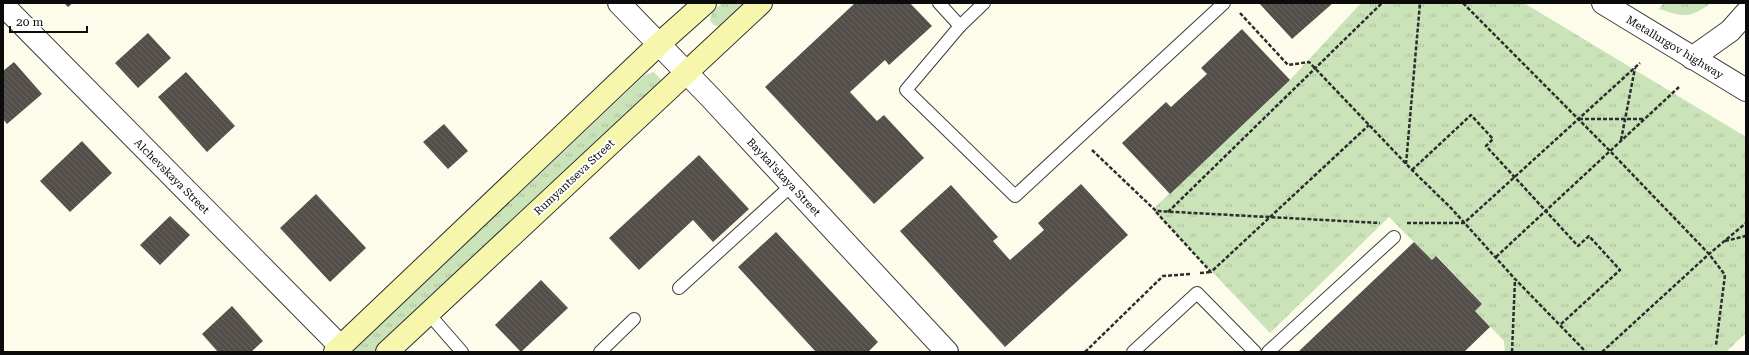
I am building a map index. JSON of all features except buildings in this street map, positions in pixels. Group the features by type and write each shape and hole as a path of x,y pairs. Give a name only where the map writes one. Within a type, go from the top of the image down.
{"main road":[{"path":"338,349 659,44 705,3"},
{"name":"Rumyantseva Street","path":"387,352 761,3"}],"street":[{"name":"Baykal'skaya Street","path":"619,3 792,185 947,352"},
{"name":"Metallurgov highway","path":"1603,3 1746,90"},
{"name":"Alchevskaya Street","path":"3,5 338,349"},
{"path":"1692,58 1730,30 1746,13"}],"lane":[{"path":"939,3 960,26"},
{"path":"984,3 960,26 906,90 1015,196 1224,3"},
{"path":"679,288 792,185"},
{"path":"1268,352 1394,237"},
{"path":"1133,352 1197,293 1255,352"},
{"path":"428,313 462,352"},
{"path":"600,352 634,319"}],"path":[{"path":"1168,212 1382,3"},
{"path":"1406,164 1420,3"},
{"path":"1463,3 1610,151 1709,254 1725,275 1716,345"},
{"path":"1235,9 1288,65 1309,62 1586,352"},
{"path":"1403,223 1464,223 1640,63"},
{"path":"1620,141 1636,68"},
{"path":"1496,257 1679,86"},
{"path":"1412,170 1471,115 1494,139 1486,146 1578,246 1589,236 1620,270 1560,326"},
{"path":"1579,119 1644,119"},
{"path":"1085,352 1163,276 1211,272 1369,125"},
{"path":"1079,138 1156,212 1211,272"},
{"path":"1156,212 1381,223"},
{"path":"1602,352 1746,222"},
{"path":"1725,241 1746,236"},
{"path":"1512,352 1515,279"}],"green space":[{"path":"722,3 745,3 720,27 714,25 710,20 712,12"},
{"path":"1361,3 1524,3 1746,137 1746,333 1726,352 1505,352 1504,341 1475,311 1482,304 1437,256 1432,260 1389,217 1270,333 1153,209 1290,80"},
{"path":"1663,3 1711,3 1692,14 1681,15 1659,9"},
{"path":"654,72 661,80 658,88 375,352 350,352 645,75"}]}
